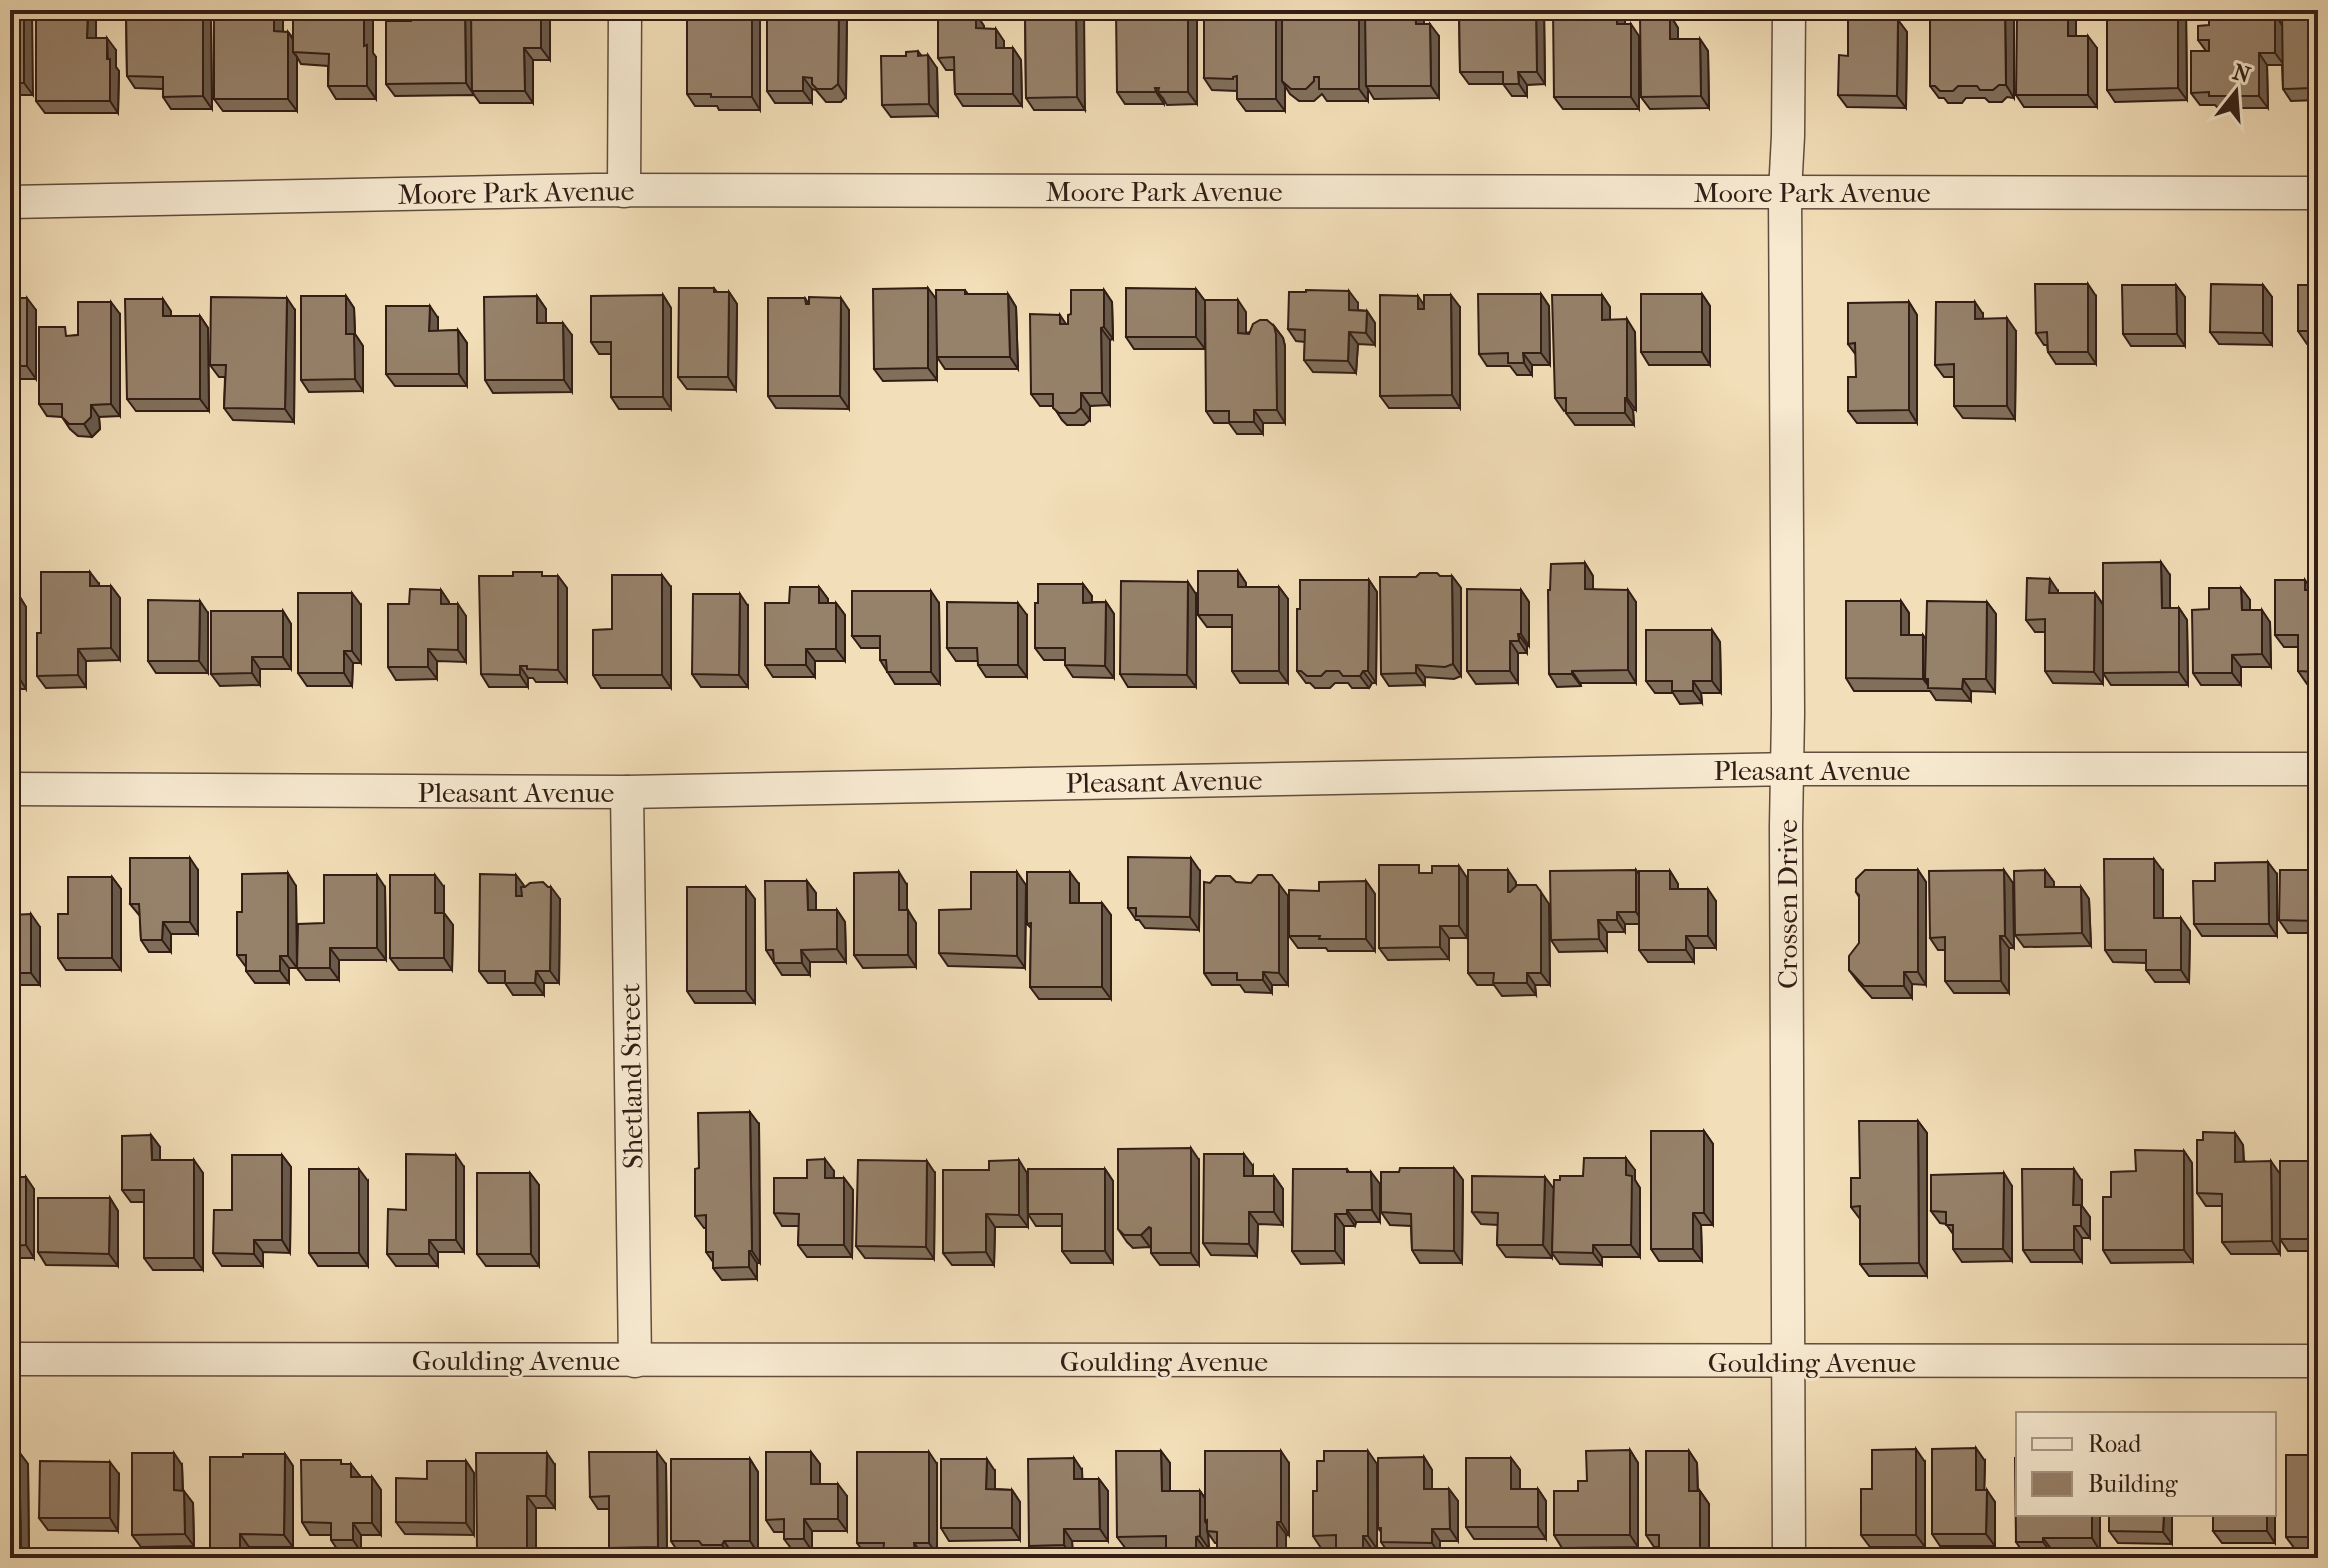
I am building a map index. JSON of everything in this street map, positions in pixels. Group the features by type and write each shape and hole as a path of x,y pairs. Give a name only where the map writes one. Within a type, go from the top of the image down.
{"street":[{"path":"624,191 625,10"},
{"name":"Crossen Drive","path":"1789,10 1785,192 1789,1558"},
{"name":"Moore Park Avenue","path":"10,202 624,191 2318,193"},
{"name":"Pleasant Avenue","path":"10,789 627,792 1787,769 2318,769"},
{"name":"Shetland Street","path":"627,792 635,1361"},
{"name":"Goulding Avenue","path":"10,1359 2318,1361"}],"building":[{"path":"10,10 24,10 24,83 10,83"},
{"path":"36,10 88,10 87,38 107,38 110,101 36,101"},
{"path":"126,10 203,10 203,96 163,97 163,77 127,76"},
{"path":"214,10 274,10 274,31 288,32 288,99 214,99"},
{"path":"293,10 364,10 367,86 328,86 329,54 293,52"},
{"path":"411,10 465,10 466,83 386,84 386,21 411,21"},
{"path":"471,10 541,10 541,48 524,48 525,91 472,91"},
{"path":"687,10 752,10 752,97 687,94"},
{"path":"767,10 839,10 838,84 832,89 817,89 812,84 812,78 803,77 803,91 767,91"},
{"path":"1025,10 1076,10 1077,97 1026,98"},
{"path":"1116,10 1188,10 1188,92 1158,92 1159,88 1155,88 1156,92 1117,92"},
{"path":"1204,10 1276,10 1276,99 1237,99 1237,76 1233,79 1204,78"},
{"path":"1282,10 1359,10 1359,89 1319,89 1319,77 1314,77 1306,89 1291,89 1282,81"},
{"path":"1365,10 1415,10 1416,24 1430,24 1431,86 1366,86"},
{"path":"1459,10 1536,10 1537,72 1518,72 1519,84 1503,84 1503,72 1460,72"},
{"path":"1553,10 1617,10 1617,24 1631,24 1631,97 1554,97"},
{"path":"1930,10 2005,10 2006,85 1999,85 1993,90 1958,86 1953,91 1940,91 1930,86"},
{"path":"2052,10 2068,10 2068,36 2088,36 2088,95 2016,95 2017,14 2052,15"},
{"path":"2107,10 2178,10 2178,88 2107,90"},
{"path":"2282,10 2318,10 2318,67 2317,74 2312,74 2312,88 2283,89"},
{"path":"2209,13 2275,14 2275,53 2259,53 2259,96 2191,93 2191,51 2209,51 2209,40 2198,40 2198,26 2209,25"},
{"path":"938,14 976,14 976,28 996,29 996,48 1013,48 1013,94 955,94 954,57 938,58"},
{"path":"1670,15 1670,39 1700,39 1701,96 1641,97 1640,16"},
{"path":"1848,19 1898,20 1897,96 1838,95 1839,55 1848,56"},
{"path":"918,51 918,56 928,55 929,104 882,105 881,56 906,56 906,52"},
{"path":"2035,284 2088,284 2088,352 2048,352 2047,332 2036,333"},
{"path":"2211,284 2263,285 2263,333 2210,332"},
{"path":"2122,285 2176,285 2177,334 2123,334"},
{"path":"2298,285 2318,285 2318,331 2298,331"},
{"path":"679,288 714,288 714,292 729,292 728,377 678,377"},
{"path":"928,288 928,368 874,369 873,289"},
{"path":"1126,288 1196,289 1196,337 1126,337"},
{"path":"936,290 1008,294 1010,357 937,357"},
{"path":"1071,290 1104,290 1102,393 1081,393 1081,408 1075,413 1059,413 1053,408 1053,394 1031,394 1030,314 1060,315 1060,324 1068,324"},
{"path":"1349,291 1349,310 1367,311 1366,333 1349,332 1348,361 1304,360 1305,330 1288,329 1289,292"},
{"path":"1478,294 1541,294 1541,353 1523,353 1524,363 1508,363 1508,353 1479,354"},
{"path":"1641,294 1702,294 1702,352 1641,352"},
{"path":"663,295 663,397 611,397 611,342 591,342 591,296"},
{"path":"1380,295 1418,296 1418,309 1424,309 1424,295 1451,295 1452,395 1380,396"},
{"path":"1552,295 1602,295 1602,320 1627,319 1625,413 1566,413 1566,398 1555,398"},
{"path":"301,296 346,296 346,334 354,334 355,379 301,380"},
{"path":"537,296 537,323 563,323 564,380 485,380 484,297"},
{"path":"211,297 287,298 285,409 224,408 226,365 210,365"},
{"path":"809,297 841,298 840,396 768,396 768,298 805,298 806,304 809,304"},
{"path":"10,298 27,298 27,366 12,366 11,409 10,409"},
{"path":"125,299 163,299 163,316 200,316 200,399 127,399"},
{"path":"1205,300 1238,300 1238,333 1249,334 1253,324 1260,320 1267,320 1274,326 1277,410 1254,410 1254,422 1229,422 1229,411 1206,411"},
{"path":"78,302 111,302 111,404 91,405 91,417 84,424 69,424 62,417 62,404 39,404 39,327 65,327 66,336 78,335"},
{"path":"1909,302 1909,410 1848,411 1848,377 1856,377 1855,343 1848,344 1848,303"},
{"path":"1936,302 1975,302 1975,319 2007,318 2007,406 1954,406 1954,364 1935,365"},
{"path":"386,306 430,306 429,331 458,330 459,374 386,374"},
{"path":"2161,562 2162,608 2179,608 2179,672 2103,673 2103,563"},
{"path":"1585,563 1585,589 1628,590 1628,670 1549,674 1548,590 1551,564"},
{"path":"1198,571 1238,571 1238,587 1279,587 1279,671 1232,671 1232,615 1198,615"},
{"path":"41,572 90,572 90,586 111,586 111,648 78,649 78,675 37,676"},
{"path":"513,572 542,572 542,576 558,576 558,670 520,666 520,675 481,674 479,576 513,576"},
{"path":"1420,573 1452,576 1453,664 1445,667 1416,665 1416,673 1381,674 1380,577 1416,577"},
{"path":"612,575 662,575 662,675 593,675 593,630 612,629"},
{"path":"2027,578 2050,579 2049,593 2095,593 2094,672 2045,671 2045,619 2026,620"},
{"path":"1300,580 1369,580 1368,671 1363,671 1360,676 1343,676 1339,671 1326,671 1321,676 1307,676 1297,671"},
{"path":"2275,580 2305,580 2305,590 2318,590 2318,672 2298,671 2298,635 2275,635"},
{"path":"1121,581 1188,582 1187,675 1120,674"},
{"path":"1038,584 1083,584 1083,603 1106,602 1105,666 1065,665 1065,648 1035,648"},
{"path":"790,587 819,587 819,603 836,603 836,649 806,649 806,665 765,665 765,603 789,603"},
{"path":"2209,588 2241,588 2242,610 2262,610 2262,654 2232,655 2232,673 2193,673 2192,610 2209,609"},
{"path":"410,589 441,590 441,604 458,604 458,650 428,649 428,667 388,667 388,604 409,604"},
{"path":"1467,589 1521,590 1521,634 1518,634 1519,641 1510,641 1510,671 1467,671"},
{"path":"852,591 931,591 931,672 887,672 886,660 880,660 880,636 852,636"},
{"path":"298,593 352,593 352,651 344,651 344,673 298,673"},
{"path":"10,594 18,594 18,676 10,676"},
{"path":"693,594 740,594 739,675 692,674"},
{"path":"148,600 200,601 199,661 148,661"},
{"path":"1846,601 1901,601 1901,635 1923,635 1923,679 1846,678"},
{"path":"1927,601 1987,602 1986,679 1963,679 1962,689 1928,688 1928,679 1925,679"},
{"path":"947,602 1018,603 1018,665 978,665 977,648 947,648"},
{"path":"211,611 283,611 283,657 252,657 252,673 211,674"},
{"path":"1646,630 1712,630 1712,681 1693,681 1693,691 1672,691 1672,681 1646,681"},
{"path":"1128,857 1191,858 1190,917 1136,916 1136,908 1128,908"},
{"path":"130,858 190,858 190,922 163,922 162,940 141,940 139,904 130,904"},
{"path":"2104,859 2154,859 2154,918 2181,918 2181,970 2146,970 2146,950 2105,950"},
{"path":"2268,862 2269,924 2194,924 2193,881 2215,881 2215,863"},
{"path":"1379,865 1419,865 1419,873 1432,873 1432,866 1459,866 1459,926 1440,926 1440,947 1379,948"},
{"path":"1468,870 1508,870 1508,892 1517,885 1536,885 1541,892 1541,973 1527,973 1527,983 1493,983 1494,973 1468,973"},
{"path":"1636,870 1636,912 1617,912 1617,920 1598,920 1599,939 1551,940 1550,871"},
{"path":"1865,870 1918,870 1918,972 1904,972 1904,986 1864,986 1849,970 1849,956 1859,943 1856,879"},
{"path":"2004,870 2005,936 2000,936 2001,981 1945,981 1945,937 1930,938 1929,871"},
{"path":"2045,870 2045,887 2081,887 2082,933 2015,935 2014,871"},
{"path":"2280,870 2318,870 2318,921 2279,920"},
{"path":"1639,871 1670,871 1670,889 1708,889 1708,936 1686,936 1686,950 1639,950"},
{"path":"899,872 899,910 908,910 908,955 854,955 854,873"},
{"path":"971,872 1017,872 1017,956 939,953 939,910 971,909"},
{"path":"1027,872 1070,872 1070,903 1102,903 1102,987 1030,987 1031,923 1027,924"},
{"path":"288,873 288,956 280,956 280,971 246,971 246,955 237,955 237,912 242,912 242,874"},
{"path":"480,874 516,875 516,896 522,896 521,887 530,883 543,882 551,887 550,971 536,971 535,983 505,983 505,971 479,971"},
{"path":"324,875 377,875 377,948 330,948 330,968 297,968 298,924 324,923"},
{"path":"390,875 435,875 435,913 444,913 444,958 390,958"},
{"path":"1258,875 1272,875 1279,884 1279,973 1263,972 1263,980 1237,980 1237,973 1204,973 1204,882 1210,883 1216,876 1230,876 1236,882 1251,883"},
{"path":"68,877 112,877 112,958 58,958 58,914 68,914"},
{"path":"765,881 807,881 808,910 837,910 837,949 801,950 802,963 774,963 773,950 766,950"},
{"path":"1366,881 1366,939 1289,936 1289,890 1319,891 1319,882"},
{"path":"687,887 746,887 746,991 687,991"},
{"path":"31,914 31,973 10,973 10,915"},
{"path":"750,1112 752,1251 749,1251 749,1267 713,1268 713,1252 706,1252 706,1215 695,1216 695,1169 699,1168 698,1113"},
{"path":"1859,1121 1918,1121 1919,1263 1860,1264 1860,1206 1851,1207 1851,1178 1860,1178"},
{"path":"1651,1131 1704,1131 1704,1213 1693,1213 1693,1249 1651,1249"},
{"path":"2203,1132 2235,1133 2235,1162 2271,1161 2272,1241 2222,1242 2222,1194 2197,1193 2197,1140 2203,1140"},
{"path":"151,1135 152,1160 194,1160 194,1258 144,1258 144,1190 122,1190 122,1136"},
{"path":"1191,1148 1191,1253 1151,1253 1151,1228 1141,1235 1124,1235 1118,1229 1118,1149"},
{"path":"2135,1150 2184,1151 2184,1250 2103,1250 2103,1197 2111,1197 2111,1172 2136,1171"},
{"path":"406,1154 456,1155 456,1240 429,1240 429,1254 387,1254 388,1209 406,1210"},
{"path":"1204,1154 1244,1154 1244,1176 1274,1176 1274,1212 1249,1212 1249,1244 1203,1243"},
{"path":"232,1155 282,1155 282,1240 254,1240 254,1254 213,1253 214,1210 232,1210"},
{"path":"1584,1158 1626,1158 1626,1175 1632,1176 1631,1245 1593,1245 1593,1253 1552,1252 1554,1180 1560,1180 1560,1176 1583,1176"},
{"path":"825,1159 825,1178 844,1178 844,1245 798,1245 799,1214 774,1213 774,1178 807,1178 807,1160"},
{"path":"858,1160 927,1161 926,1247 856,1246"},
{"path":"1019,1160 1019,1215 986,1214 986,1252 943,1253 943,1170 989,1170 989,1161"},
{"path":"2280,1161 2318,1161 2318,1239 2280,1239"},
{"path":"1400,1168 1454,1168 1454,1251 1412,1250 1411,1214 1381,1212 1381,1172 1399,1172"},
{"path":"309,1169 359,1169 359,1253 309,1253"},
{"path":"1028,1169 1105,1169 1105,1251 1062,1251 1062,1214 1028,1214"},
{"path":"1293,1169 1371,1172 1372,1210 1347,1210 1347,1214 1335,1214 1335,1251 1292,1251"},
{"path":"2022,1169 2074,1169 2073,1205 2081,1205 2081,1226 2074,1226 2074,1250 2023,1250"},
{"path":"477,1173 530,1173 531,1254 477,1254"},
{"path":"2004,1173 2003,1249 1953,1249 1953,1225 1946,1225 1946,1212 1931,1211 1931,1175"},
{"path":"1472,1176 1545,1177 1543,1245 1497,1245 1498,1213 1472,1212"},
{"path":"10,1177 26,1177 26,1245 10,1246"},
{"path":"38,1198 110,1198 109,1254 38,1252"},
{"path":"1976,1448 1976,1490 1987,1490 1986,1534 1932,1534 1932,1449"},
{"path":"1916,1449 1916,1535 1861,1535 1861,1489 1872,1489 1872,1450"},
{"path":"1630,1450 1630,1535 1554,1535 1554,1491 1578,1491 1578,1481 1587,1481 1586,1451"},
{"path":"1116,1451 1161,1451 1162,1491 1200,1491 1200,1536 1196,1537 1196,1558 1166,1558 1166,1536 1117,1537"},
{"path":"1205,1451 1281,1451 1281,1522 1277,1522 1277,1558 1217,1558 1217,1532 1207,1531 1205,1521"},
{"path":"1324,1451 1368,1451 1368,1536 1363,1536 1363,1556 1336,1555 1336,1535 1313,1536 1313,1491 1317,1491 1317,1461 1324,1461"},
{"path":"1646,1451 1689,1451 1689,1491 1700,1491 1700,1558 1659,1558 1659,1535 1646,1535"},
{"path":"10,1452 19,1452 21,1546 10,1546"},
{"path":"589,1452 657,1452 658,1547 609,1548 609,1496 590,1497"},
{"path":"766,1452 811,1452 811,1484 838,1484 838,1519 804,1519 804,1539 784,1539 784,1519 766,1520"},
{"path":"857,1452 929,1452 929,1543 914,1543 915,1553 883,1554 884,1543 857,1543"},
{"path":"132,1453 174,1453 174,1490 184,1491 185,1534 132,1535"},
{"path":"476,1453 547,1453 546,1496 527,1496 527,1548 477,1548"},
{"path":"243,1454 285,1454 284,1535 240,1534 240,1558 210,1558 210,1457 243,1457"},
{"path":"2286,1455 2318,1455 2318,1537 2286,1537"},
{"path":"1424,1457 1424,1489 1449,1489 1450,1529 1432,1529 1432,1543 1381,1542 1381,1528 1378,1528 1378,1458"},
{"path":"1074,1458 1074,1479 1099,1479 1100,1529 1064,1529 1064,1545 1029,1546 1028,1459"},
{"path":"1466,1458 1511,1458 1511,1489 1538,1489 1538,1527 1466,1527"},
{"path":"2015,1458 2016,1516 2092,1516 2092,1538 2043,1538 2043,1542 2016,1542"},
{"path":"671,1459 750,1459 750,1541 702,1545 699,1541 671,1541"},
{"path":"941,1459 987,1459 986,1489 1012,1490 1012,1528 941,1528"},
{"path":"301,1460 341,1460 341,1464 351,1464 351,1477 372,1477 372,1523 353,1523 353,1540 331,1540 331,1523 302,1522"},
{"path":"40,1461 110,1462 110,1518 39,1518"},
{"path":"427,1461 466,1461 466,1523 396,1522 396,1478 427,1479"},
{"path":"2109,1516 2164,1516 2163,1532 2109,1531"},
{"path":"2213,1516 2267,1516 2267,1531 2213,1531"}]}
